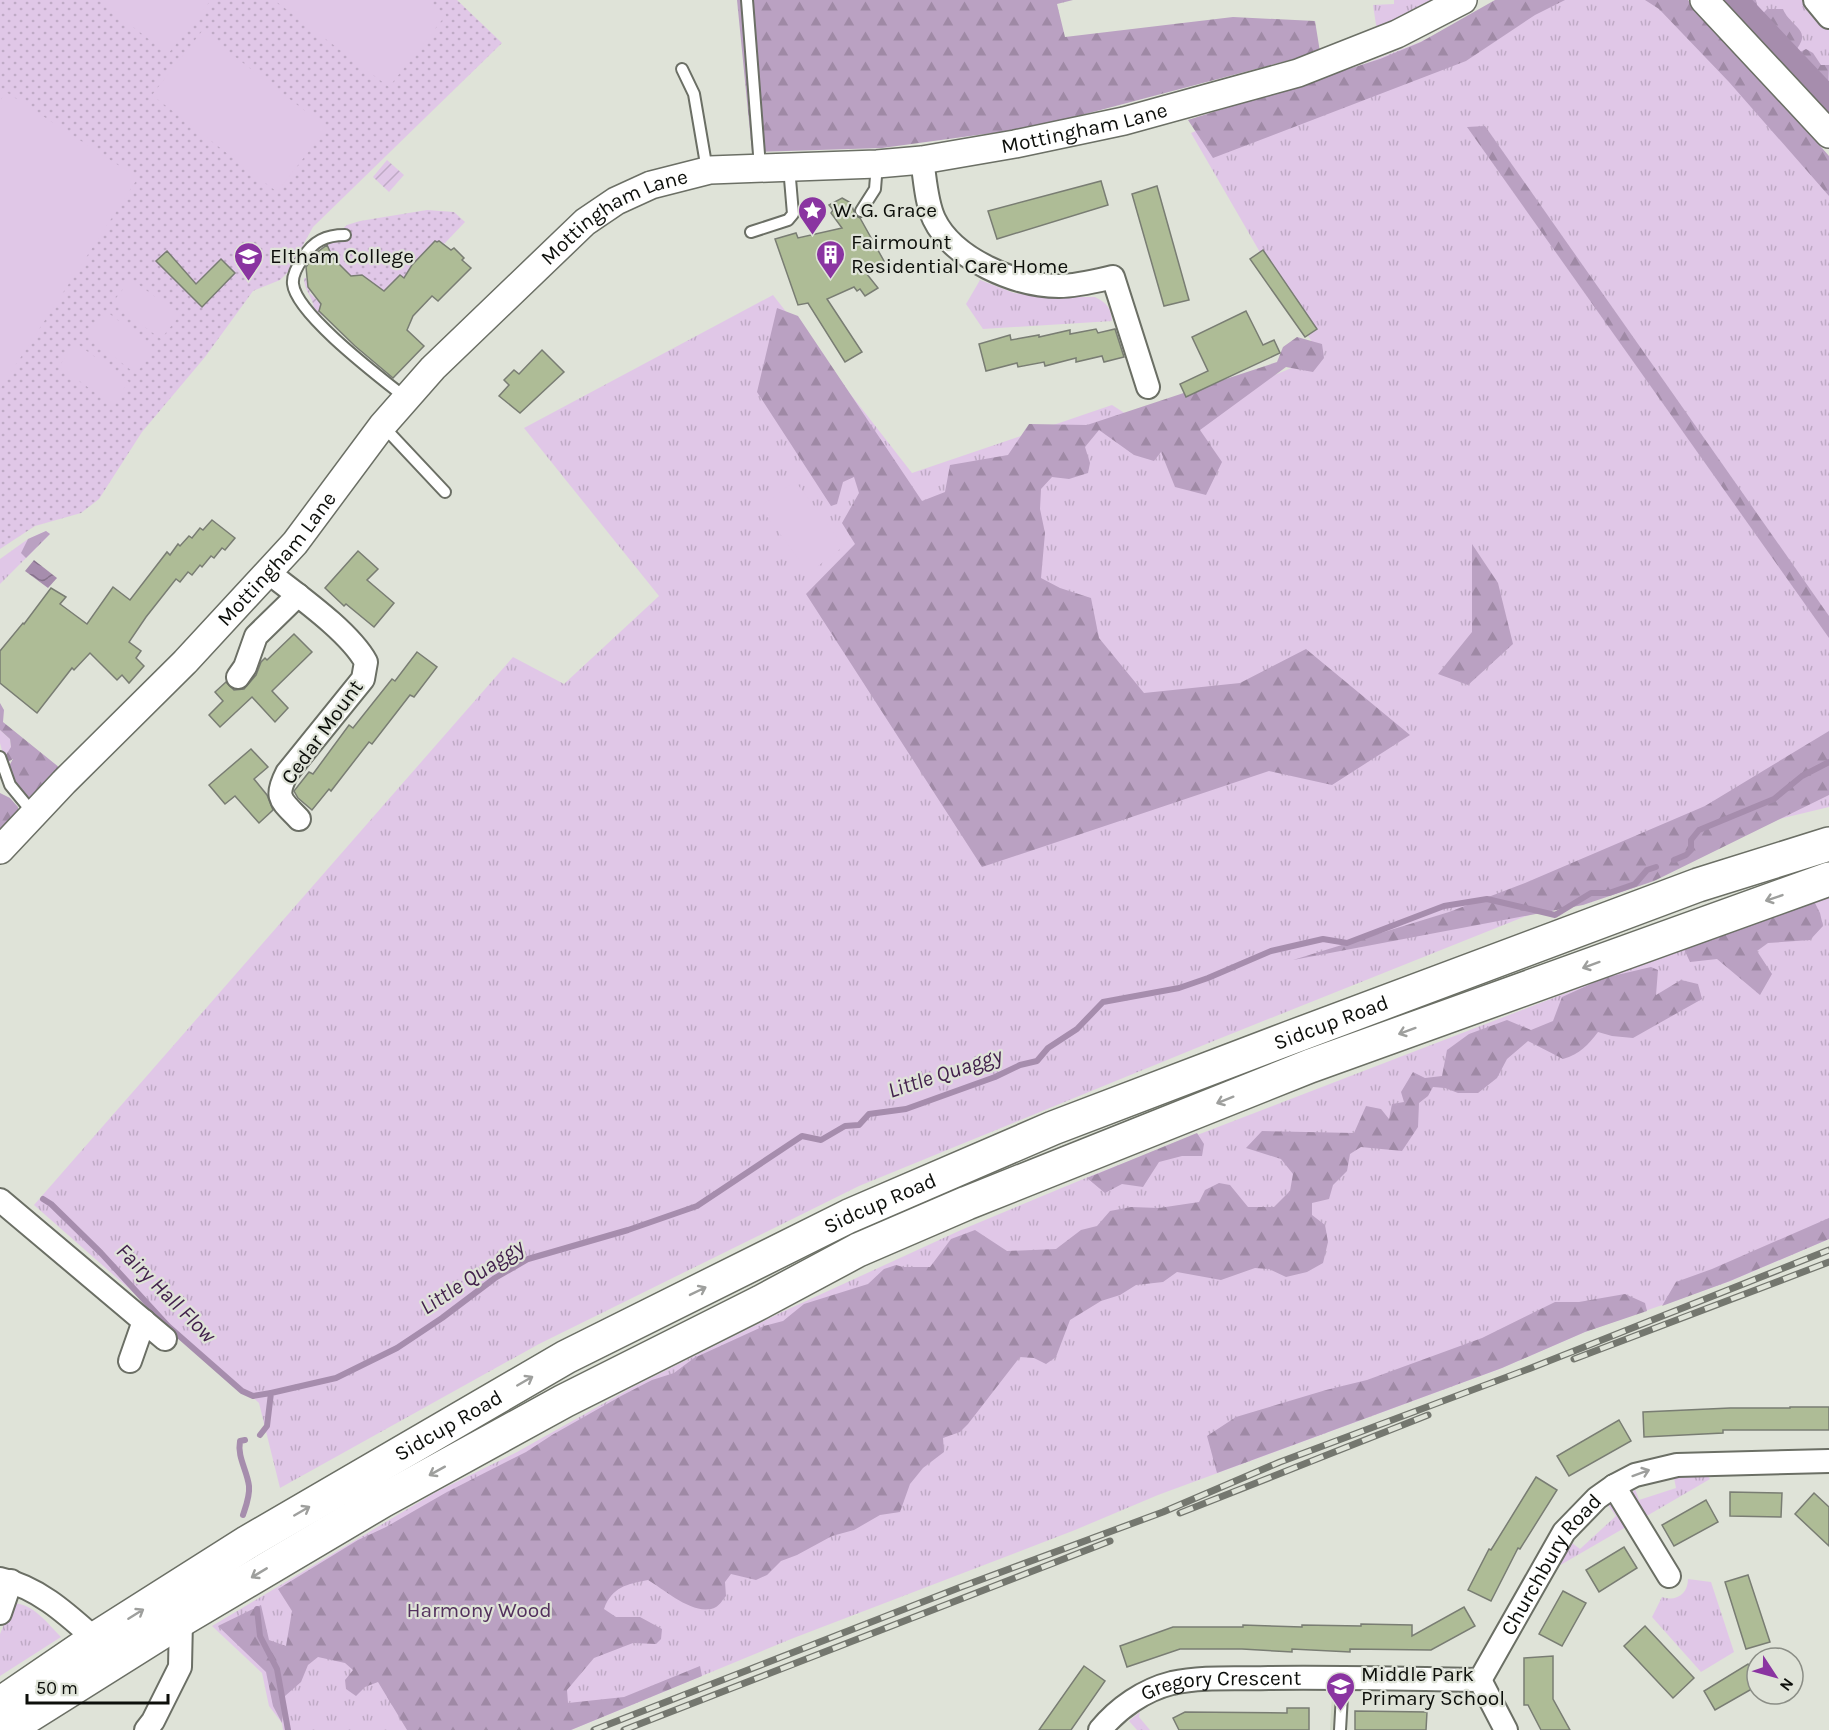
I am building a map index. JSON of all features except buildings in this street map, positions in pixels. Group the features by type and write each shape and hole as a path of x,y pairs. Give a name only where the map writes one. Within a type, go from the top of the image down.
{"highway":[{"name":"Sidcup Road","path":"0,1704 95,1639 248,1542 566,1357 849,1216 1053,1128 1281,1041 1698,885 1829,843"},
{"name":"Sidcup Road","path":"6,1730 181,1620 382,1501 564,1401 761,1302 858,1250 967,1203 1310,1066 1829,879"}],"street":[{"name":"Mottingham Lane","path":"0,850 185,662 295,543 382,426 433,368 585,222 616,201 651,185 707,170 877,164 922,160 1124,121 1298,73 1397,34 1463,0"},
{"path":"1704,0 1829,134"},
{"path":"1815,0 1829,16"},
{"path":"922,160 934,218 945,235 972,260 1003,275 1058,286 1113,277 1148,387"},
{"name":"Cedar Mount","path":"268,572 358,648 366,662 363,679 286,773 279,787 281,800 299,819"},
{"path":"237,677 244,667 256,636 298,595"},
{"path":"0,1200 165,1339"},
{"path":"130,1361 144,1321"},
{"name":"Churchbury Road","path":"1480,1680 1564,1532 1597,1498 1614,1486 1635,1475 1677,1465 1829,1461"},
{"name":"Churchbury Road","path":"1614,1486 1669,1576"},
{"path":"0,1613 5,1580 31,1590 55,1604 95,1639"},
{"path":"146,1730 153,1721 180,1667 181,1620"},
{"name":"Gregory Crescent","path":"1100,1730 1125,1705 1174,1683 1212,1679 1343,1677 1480,1680"},
{"path":"1480,1680 1506,1730"}],"lane":[{"path":"747,0 760,168"},
{"path":"682,69 694,94 707,170"},
{"path":"861,211 875,189 877,164"},
{"path":"751,232 788,220 794,214 789,167"},
{"path":"345,235 323,238 312,245 299,263 294,277 294,288 306,309 346,348 406,399"},
{"path":"382,426 445,492"},
{"path":"0,757 10,785 33,814"},
{"path":"1340,1730 1343,1677"}],"shaded area":[{"name":"Middle Park Primary School","path":"1332,1694 1350,1694 1347,1730 1330,1730"}],"green space":[{"name":"Eltham College","path":"0,0 457,0 502,43 313,227 288,272 280,280 253,291 205,357 142,432 99,499 81,513 35,526 0,549"},
{"path":"98,0 211,0 168,54"},
{"path":"274,0 427,0 446,15 389,87"},
{"path":"737,0 1073,0 1057,4 1065,37 1233,17 1315,21 1320,52 1036,127 882,148 752,152"},
{"path":"1394,0 1436,0 1377,31 1373,5 1394,4"},
{"path":"1495,0 1565,0 1535,15 1466,61 1213,158 1188,120 1380,59 1421,42"},
{"path":"1507,0 1675,0 1829,163 1829,807 1754,825 1216,1040 859,1186 539,1344 280,1488 259,1403 34,1205 513,657 564,684 659,596 524,428 773,295 912,473 1112,405 1148,428 1320,356 1191,133 1420,42"},
{"path":"1645,0 1688,0 1715,25 1829,156 1829,196 1729,82 1659,9"},
{"path":"1724,0 1804,0 1829,30 1829,113"},
{"path":"1724,0 1756,0 1757,6 1754,10 1757,20 1767,9 1783,9 1799,28 1801,43 1796,50 1771,50"},
{"path":"202,31 327,128 277,192 152,95"},
{"path":"1806,49 1813,53 1821,65 1829,65 1828,91 1812,91 1792,73 1793,70 1788,64 1792,58 1797,60 1800,52"},
{"path":"6,92 138,178 0,389 0,101"},
{"path":"1485,126 1829,616 1829,638 1467,127"},
{"path":"387,160 404,175 389,192 373,177"},
{"path":"427,210 454,212 465,222 444,244 435,241 405,279 400,275 381,295 349,276 337,263 327,245 347,225"},
{"path":"304,278 306,278 310,293 321,304 320,311 324,316 314,308"},
{"path":"131,279 180,315 161,339 112,303"},
{"path":"980,280 1014,293 1043,297 1095,297 1108,306 1112,321 983,329 966,304"},
{"path":"777,308 798,316 922,501 945,492 950,465 1008,455 1029,424 1087,425 1277,362 1283,347 1297,337 1322,344 1324,358 1313,372 1286,367 1200,430 1222,462 1206,495 1175,487 1161,452 1154,461 1134,455 1099,430 1085,447 1090,463 1088,473 1069,479 1052,477 1041,489 1040,509 1045,533 1041,578 1060,588 1091,598 1099,638 1144,693 1240,683 1306,649 1410,735 1332,785 1269,771 982,867 806,594 855,544 842,523 859,493 854,477 843,482 837,504 831,506 757,392"},
{"path":"106,311 155,349 136,374 87,336"},
{"path":"76,343 129,382 112,405 59,366"},
{"path":"795,481 844,546 809,573 760,507"},
{"path":"46,531 50,534 0,584 0,559 28,539"},
{"path":"46,531 50,534 26,558 21,553 28,539"},
{"path":"1472,544 1498,583 1513,644 1468,685 1438,674 1472,632"},
{"path":"0,703 4,710 3,722 60,768 30,798 19,788 12,775 9,766 13,759 8,762 4,758 11,747 10,739 0,730"},
{"path":"0,730 10,739 11,748 4,758 0,743"},
{"path":"1829,731 1829,795 1654,881 1583,905 1293,960 1449,912 1525,883 1705,806"},
{"path":"0,793 10,798 18,807 18,815 0,830"},
{"path":"1829,894 1829,1239 1728,1282 1585,1332 1502,1368 1158,1495 1075,1530 791,1639 571,1730 283,1730 282,1723 269,1706 262,1673 212,1626 436,1492 517,1452 633,1387 780,1313 961,1230 1093,1175"},
{"path":"1813,899 1823,926 1810,940 1768,943 1757,951 1772,974 1760,995 1717,959 1690,962 1683,947"},
{"name":"Harmony Wood","path":"1651,967 1658,970 1656,995 1681,980 1698,984 1702,999 1633,1038 1598,1032 1583,1048 1563,1059 1528,1041 1507,1059 1497,1078 1478,1093 1458,1093 1445,1088 1433,1087 1428,1096 1419,1103 1418,1127 1402,1151 1361,1147 1350,1154 1347,1171 1333,1185 1329,1199 1312,1203 1312,1215 1325,1225 1328,1242 1323,1263 1307,1272 1286,1277 1269,1269 1255,1268 1221,1280 1177,1272 1163,1282 1136,1285 1120,1295 1101,1301 1070,1320 1056,1357 1046,1364 1034,1358 1020,1357 968,1424 960,1432 943,1438 944,1452 923,1468 910,1484 900,1512 880,1515 854,1530 832,1536 781,1561 767,1575 756,1580 731,1574 725,1582 726,1596 717,1606 708,1609 690,1606 648,1580 627,1585 616,1591 604,1609 616,1617 640,1617 662,1629 661,1639 656,1644 633,1643 594,1658 567,1690 568,1703 624,1697 700,1666 702,1676 571,1730 407,1730 378,1682 365,1687 356,1696 346,1689 345,1680 353,1670 345,1663 318,1657 308,1665 301,1682 285,1696 282,1723 273,1706 266,1672 218,1626 261,1605 269,1640 286,1646 292,1611 278,1589 358,1540 526,1452 621,1396 652,1380 674,1373 694,1358 764,1326 783,1321 804,1304 868,1284 884,1269 896,1265 930,1267 951,1239 975,1230 1007,1251 1056,1249 1081,1230 1097,1226 1110,1211 1131,1207 1159,1208 1199,1202 1205,1190 1219,1183 1230,1185 1248,1207 1274,1207 1290,1191 1293,1174 1281,1159 1246,1148 1262,1131 1354,1133 1366,1106 1381,1109 1389,1119 1392,1104 1404,1102 1401,1092 1413,1072 1425,1078 1442,1076 1447,1050 1469,1034 1507,1020 1531,1030 1553,1021 1562,997 1604,978"},
{"path":"1197,1133 1204,1144 1202,1156 1182,1156 1159,1162 1143,1187 1122,1184 1105,1193 1087,1178"},
{"path":"1829,1218 1829,1239 1730,1281 1662,1306 1676,1282 1712,1269"},
{"path":"1625,1294 1645,1303 1647,1311 1585,1332 1502,1368 1217,1473 1207,1436 1236,1417 1367,1380 1482,1338 1555,1302 1579,1302"},
{"path":"1707,1475 1710,1479 1645,1517 1631,1494 1635,1489 1639,1500 1676,1488 1674,1478"},
{"path":"1612,1504 1626,1527 1557,1567 1572,1543 1580,1549 1616,1516 1608,1505"},
{"path":"1688,1579 1711,1582 1734,1652 1701,1672 1652,1617 1662,1597 1680,1596 1686,1589"},
{"path":"13,1603 21,1604 34,1611 61,1637 0,1676 0,1634"},
{"path":"1140,1712 1139,1717 1150,1730 1137,1730 1129,1721"}],"water":[{"path":"34,560 57,578 48,588 25,571"}],"waterway":[{"path":"1729,0 1829,106"},
{"path":"1674,860 1691,850 1691,840 1699,830 1774,799 1802,776 1829,762"},
{"name":"Little Quaggy","path":"260,1435 267,1426 271,1393 336,1378 397,1348 495,1278 528,1259 628,1230 697,1206 802,1136 821,1140 845,1126 859,1125 869,1114 906,1109 995,1077 1020,1065 1037,1061 1048,1048 1077,1029 1103,1002 1179,988 1271,951 1323,939 1347,943 1444,906 1487,899 1555,915 1591,893 1609,893 1635,884 1647,870 1656,867"},
{"name":"Fairy Hall Flow","path":"43,1199 101,1253 168,1326 242,1391 253,1396 271,1393"},
{"name":"Little Quaggy","path":"243,1515 249,1490 239,1447 240,1441 245,1440"},
{"name":"Little Quaggy","path":"257,1609 260,1636 277,1669 288,1730"}],"railway":[{"path":"594,1730 961,1587 1163,1512 1280,1462 1531,1368 1829,1250"},
{"path":"1574,1359 1829,1262"},
{"path":"1180,1513 1428,1415"},
{"path":"624,1730 1110,1541"}],"place":[{"name":"W. G. Grace","path":"812,236"},
{"name":"Fairmount Residential Care Home","path":"830,280"},
{"name":"Eltham College","path":"249,282"},
{"name":"Middle Park Primary School","path":"1340,1712"}]}
